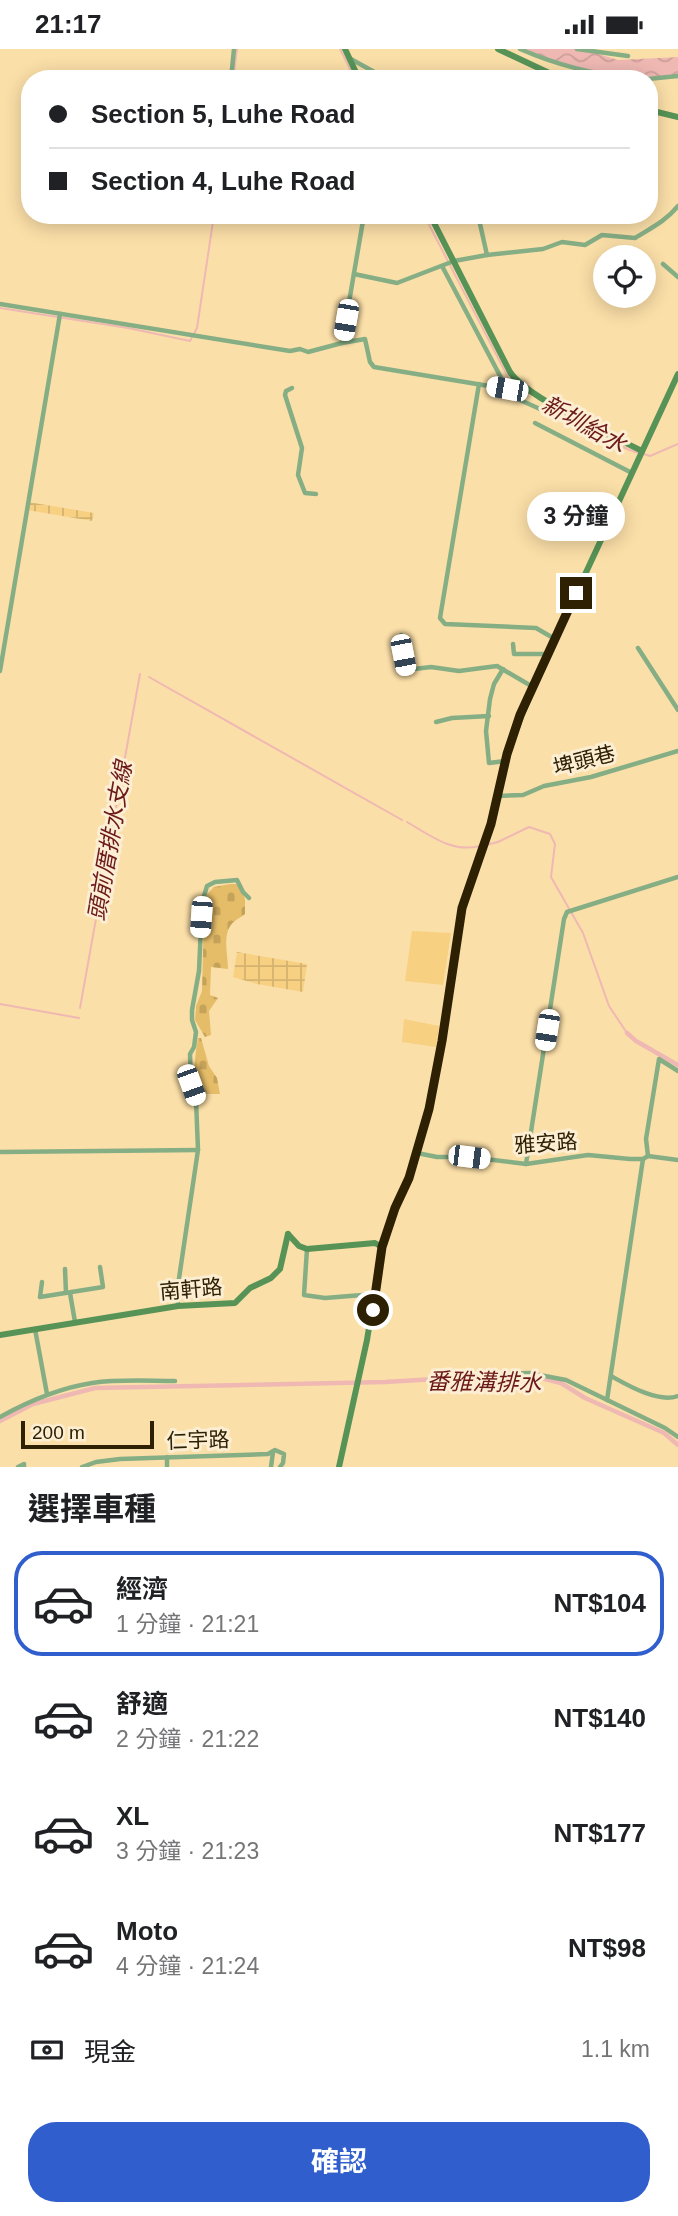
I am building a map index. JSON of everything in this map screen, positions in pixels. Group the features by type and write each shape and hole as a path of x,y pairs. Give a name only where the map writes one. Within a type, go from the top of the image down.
{"main road":[{"path":"345,49 355,70"},
{"path":"498,49 543,70"},
{"path":"658,112 678,117"},
{"path":"433,224 448,263 519,384 543,400 642,451"},
{"path":"339,1467 358,1382 382,1247 417,1153 429,1109 462,908 498,796 505,761 520,715 678,374"},
{"name":"南軒路","path":"0,1335 178,1306 235,1303 250,1288 271,1278 280,1269 288,1234 299,1246 307,1249 375,1243 382,1247"}],"street":[{"path":"232,70 234,49"},
{"path":"520,49 553,64 585,70"},
{"path":"577,49 628,57"},
{"path":"349,58 371,70"},
{"path":"658,78 678,76"},
{"path":"658,224 666,220 678,206"},
{"path":"342,343 362,224"},
{"path":"480,224 487,255"},
{"path":"354,274 397,283 448,263 487,255 543,249 562,241 585,245 602,235 635,238 657,224"},
{"path":"448,263 507,389 520,400 540,409"},
{"path":"663,264 678,277"},
{"path":"0,304 289,351 300,349 308,352 365,339 370,362 374,367 507,389"},
{"path":"0,671 60,314"},
{"path":"478,384 440,618 445,624 536,628 556,639"},
{"path":"292,388 286,391 285,395 302,448 298,475 305,493 316,493"},
{"path":"535,423 632,473"},
{"path":"401,635 406,670 431,667 459,671 497,666 533,687"},
{"path":"513,644 514,654 549,655"},
{"path":"638,648 678,710"},
{"path":"503,669 494,684 486,731 489,763 505,761"},
{"path":"436,722 452,717 489,716"},
{"name":"埤頭巷","path":"498,796 523,795 544,786 591,778 678,751"},
{"path":"526,1164 563,923 567,912 678,877"},
{"path":"178,1306 177,1292 198,1150 196,1100 191,1085 190,1054 196,1033 192,1010 199,971 202,903 207,886 228,879 237,880 248,898"},
{"path":"607,1400 659,1059 678,1070"},
{"path":"0,1152 198,1150"},
{"name":"雅安路","path":"417,1153 526,1164 588,1155 678,1160"},
{"path":"307,1249 304,1295 325,1298 375,1294"},
{"path":"42,1282 40,1297 103,1287 100,1267"},
{"path":"65,1269 75,1322"},
{"path":"35,1329 47,1394"},
{"path":"498,1374 528,1373 566,1380 678,1437"},
{"path":"611,1376 637,1390 667,1398 678,1397"},
{"path":"0,1417 47,1394 94,1383 175,1381"},
{"path":"271,1467 273,1451 284,1454 280,1467"},
{"name":"仁宇路","path":"82,1467 120,1459 268,1454 273,1451"},
{"path":"167,1457 167,1467"},
{"path":"18,1467 24,1464 24,1467"}],"shaded area":[{"path":"28,502 94,513 92,521 27,510"},
{"path":"412,931 451,933 443,985 405,981"},
{"path":"237,952 307,964 303,992 233,977"},
{"path":"404,1019 439,1026 436,1047 402,1042"}],"green space":[{"path":"238,884 245,899 245,914 231,925 228,931 228,969 211,967 210,995 218,998 209,1011 211,1035 205,1037 195,1020 196,1006 202,991 207,894 214,887"},
{"path":"198,1038 201,1038 209,1066 217,1078 220,1094 198,1094 195,1059"}],"water":[{"path":"523,49 583,49 618,60 678,57 678,75 658,76 658,70 590,70"}],"waterway":[{"path":"234,70 237,49"},
{"name":"新圳給水","path":"340,49 350,70"},
{"path":"0,308 128,328 190,341 197,328 213,224"},
{"name":"新圳給水","path":"429,224 511,383 528,393"},
{"name":"新圳給水","path":"594,431 639,453"},
{"name":"新圳給水","path":"644,454 650,456 678,444"},
{"name":"頭前厝排水支線","path":"80,1008 140,674"},
{"name":"頭前厝排水支線","path":"149,677 402,820"},
{"name":"頭前厝排水支線","path":"407,822 433,838 451,845 470,848 480,846"},
{"name":"頭前厝排水支線","path":"486,845 529,827 550,834 555,844 551,877 583,933 609,1006 627,1033"},
{"name":"頭前厝排水支線","path":"0,1004 79,1018"},
{"path":"627,1033 678,1065"},
{"name":"番雅溝排水","path":"0,1421 33,1404 95,1388 385,1382 470,1377 541,1378 561,1383 585,1398 664,1433 678,1445"}],"route":[{"path":"373,1310 382,1247 395,1208 409,1178 429,1109 462,908 491,824 507,754 520,715 576,593"}]}
